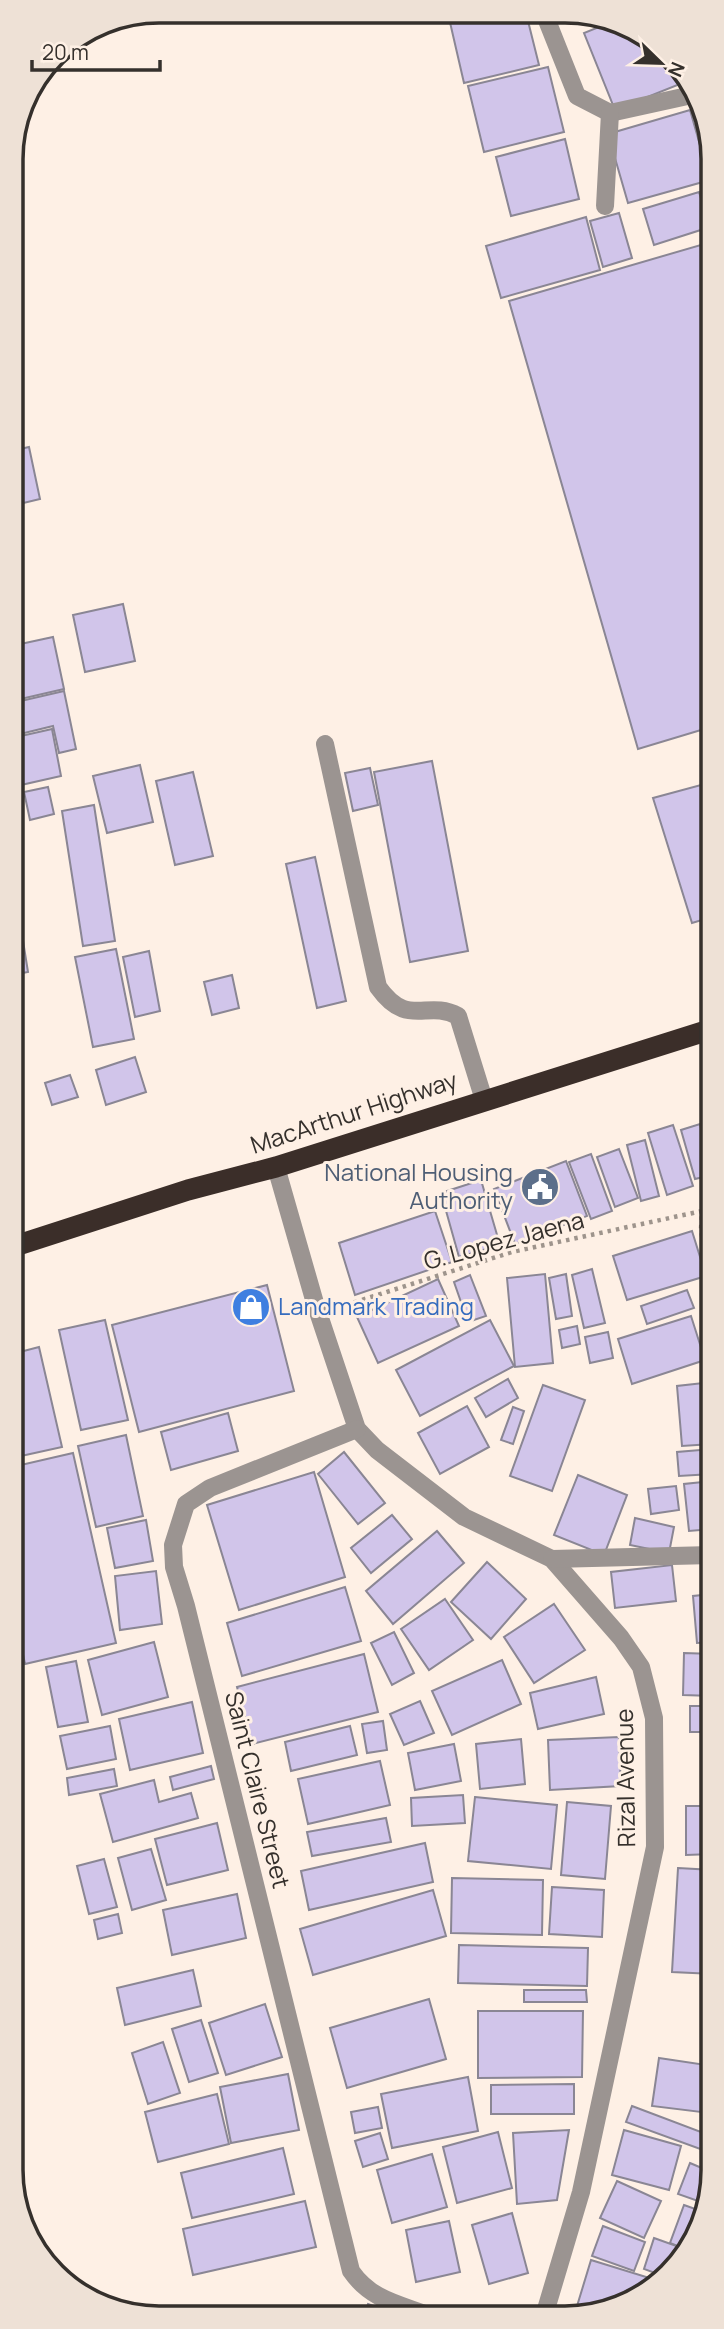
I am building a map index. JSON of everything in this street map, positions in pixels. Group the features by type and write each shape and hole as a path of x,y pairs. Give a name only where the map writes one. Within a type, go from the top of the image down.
{"highway":[{"name":"MacArthur Highway","path":"23,1243 188,1190 276,1167 701,1032"}],"street":[{"path":"548,23 577,96 610,113 686,96"},
{"path":"605,206 610,113"},
{"path":"325,744 378,988 388,1001 399,1009 420,1012 450,1011 458,1016 484,1100"},
{"name":"Rizal Avenue","path":"276,1167 319,1314 358,1429 377,1450 464,1517 552,1559 621,1638 641,1667 654,1718 655,1847 582,2192 547,2306"},
{"name":"Saint Claire Street","path":"358,1429 210,1488 186,1504 173,1545 174,1567 186,1606 351,2271 359,2283 375,2296 402,2306"},
{"path":"552,1559 701,1555"}],"path":[{"name":"G. Lopez Jaena","path":"319,1314 512,1252 701,1211"}],"building":[{"path":"450,23 528,23 539,65 464,83"},
{"path":"599,27 626,37 662,62 679,84 615,110 584,33"},
{"path":"548,67 564,132 484,152 468,86"},
{"path":"690,110 701,148 701,183 628,203 608,134"},
{"path":"565,139 579,199 511,216 496,157"},
{"path":"699,192 701,230 654,245 643,209"},
{"path":"619,213 632,258 603,267 590,221"},
{"path":"586,217 600,270 501,298 486,246"},
{"path":"701,245 701,730 638,749 509,301"},
{"path":"29,447 40,499 23,503 23,448"},
{"path":"123,604 135,661 85,672 73,615"},
{"path":"53,637 64,689 23,698 23,643"},
{"path":"64,691 76,749 59,753 53,726 23,733 23,700"},
{"path":"52,729 61,776 23,785 23,736"},
{"path":"432,761 468,951 410,962 374,772"},
{"path":"140,765 153,822 107,833 93,776"},
{"path":"370,768 378,805 353,811 345,773"},
{"path":"193,772 213,856 175,865 156,781"},
{"path":"701,785 701,920 692,923 653,798"},
{"path":"48,787 54,814 30,820 24,792"},
{"path":"94,805 115,941 83,946 62,811"},
{"path":"315,857 346,1001 317,1008 286,864"},
{"path":"23,941 28,972 23,973"},
{"path":"116,949 134,1039 93,1047 75,957"},
{"path":"149,951 160,1011 135,1017 123,957"},
{"path":"232,975 239,1008 212,1015 204,982"},
{"path":"135,1057 146,1092 106,1105 96,1070"},
{"path":"70,1075 78,1097 52,1105 45,1083"},
{"path":"700,1124 701,1178 695,1179 681,1130"},
{"path":"673,1125 693,1186 667,1195 648,1133"},
{"path":"645,1140 659,1196 641,1201 627,1145"},
{"path":"619,1149 638,1198 615,1207 597,1157"},
{"path":"591,1154 612,1211 591,1219 569,1162"},
{"path":"566,1161 587,1216 515,1244 494,1189"},
{"path":"481,1180 500,1245 459,1257 441,1193"},
{"path":"435,1211 452,1262 355,1295 339,1243"},
{"path":"692,1231 701,1260 701,1278 627,1300 613,1256"},
{"path":"592,1269 605,1323 584,1328 572,1275"},
{"path":"545,1274 553,1363 515,1367 507,1278"},
{"path":"566,1274 572,1316 556,1319 549,1278"},
{"path":"470,1275 486,1316 468,1322 454,1282"},
{"path":"438,1279 459,1326 378,1363 357,1317"},
{"path":"267,1285 294,1391 139,1432 112,1325"},
{"path":"687,1290 694,1308 647,1324 641,1306"},
{"path":"691,1316 701,1347 701,1361 632,1384 618,1339"},
{"path":"105,1320 128,1420 81,1430 59,1330"},
{"path":"490,1320 514,1366 420,1416 396,1370"},
{"path":"577,1326 580,1344 562,1348 559,1330"},
{"path":"608,1332 613,1358 590,1363 585,1337"},
{"path":"39,1347 62,1447 23,1456 23,1351"},
{"path":"508,1379 518,1398 486,1417 475,1398"},
{"path":"701,1383 701,1445 682,1446 677,1386"},
{"path":"543,1385 585,1400 552,1491 510,1476"},
{"path":"467,1406 489,1447 440,1474 418,1433"},
{"path":"513,1407 524,1411 513,1444 501,1440"},
{"path":"228,1413 238,1451 171,1470 161,1432"},
{"path":"126,1435 143,1516 96,1527 78,1446"},
{"path":"701,1450 701,1475 679,1476 677,1452"},
{"path":"344,1452 385,1503 358,1524 318,1474"},
{"path":"73,1453 116,1643 25,1664 23,1464"},
{"path":"314,1472 345,1577 239,1610 207,1505"},
{"path":"578,1475 627,1495 604,1555 554,1535"},
{"path":"701,1482 701,1530 689,1531 684,1484"},
{"path":"676,1486 679,1510 651,1514 648,1489"},
{"path":"392,1515 412,1539 371,1573 351,1548"},
{"path":"635,1518 674,1527 669,1553 630,1545"},
{"path":"146,1520 153,1561 115,1568 107,1528"},
{"path":"437,1531 464,1563 393,1624 366,1591"},
{"path":"487,1562 526,1599 491,1639 451,1602"},
{"path":"672,1565 676,1601 615,1608 611,1572"},
{"path":"156,1571 162,1624 120,1630 115,1576"},
{"path":"345,1587 361,1641 242,1676 227,1623"},
{"path":"701,1595 701,1643 697,1643 693,1596"},
{"path":"445,1599 473,1640 429,1670 401,1629"},
{"path":"554,1604 585,1650 534,1683 504,1637"},
{"path":"394,1632 414,1673 392,1685 371,1643"},
{"path":"154,1642 168,1697 102,1715 88,1660"},
{"path":"684,1653 701,1654 701,1696 683,1695"},
{"path":"364,1654 378,1712 252,1744 237,1687"},
{"path":"502,1660 521,1704 452,1735 432,1691"},
{"path":"76,1661 88,1722 58,1727 46,1667"},
{"path":"596,1677 604,1714 538,1729 530,1693"},
{"path":"420,1701 434,1733 404,1745 390,1714"},
{"path":"192,1702 203,1753 130,1770 119,1719"},
{"path":"690,1706 701,1706 701,1732 690,1732"},
{"path":"383,1721 387,1750 367,1753 362,1724"},
{"path":"110,1726 116,1759 67,1769 60,1736"},
{"path":"350,1726 357,1755 291,1771 285,1742"},
{"path":"619,1737 621,1786 550,1790 548,1740"},
{"path":"521,1739 525,1784 480,1789 476,1744"},
{"path":"454,1744 461,1781 415,1790 408,1753"},
{"path":"380,1761 390,1805 308,1824 298,1779"},
{"path":"211,1766 214,1779 173,1790 170,1777"},
{"path":"114,1769 117,1786 69,1795 67,1778"},
{"path":"154,1780 159,1802 191,1793 198,1818 113,1842 100,1794"},
{"path":"463,1795 465,1823 412,1826 411,1798"},
{"path":"475,1797 557,1805 551,1869 468,1861"},
{"path":"567,1802 611,1806 605,1879 561,1875"},
{"path":"686,1806 701,1806 701,1854 686,1855"},
{"path":"386,1818 391,1842 312,1856 307,1832"},
{"path":"217,1823 228,1870 167,1885 155,1839"},
{"path":"425,1843 433,1882 309,1910 301,1871"},
{"path":"151,1849 166,1900 132,1910 118,1858"},
{"path":"104,1859 117,1907 89,1914 77,1866"},
{"path":"678,1868 701,1869 701,1973 672,1972"},
{"path":"452,1878 543,1880 542,1935 451,1933"},
{"path":"552,1887 604,1890 602,1937 549,1934"},
{"path":"433,1890 446,1936 313,1975 300,1929"},
{"path":"237,1894 246,1938 172,1955 163,1910"},
{"path":"118,1914 122,1933 98,1939 94,1920"},
{"path":"459,1945 588,1948 587,1986 458,1983"},
{"path":"193,1970 201,2006 125,2025 117,1988"},
{"path":"524,1990 586,1990 587,2002 524,2002"},
{"path":"429,1999 446,2059 347,2088 330,2028"},
{"path":"265,2004 282,2057 226,2075 209,2023"},
{"path":"478,2011 583,2011 582,2077 478,2078"},
{"path":"201,2020 218,2073 189,2082 172,2029"},
{"path":"163,2042 180,2093 148,2104 132,2053"},
{"path":"659,2058 701,2064 701,2112 652,2106"},
{"path":"288,2074 299,2130 231,2143 220,2087"},
{"path":"468,2077 478,2131 392,2148 381,2094"},
{"path":"574,2084 574,2114 491,2114 491,2085"},
{"path":"217,2094 229,2144 158,2162 145,2112"},
{"path":"632,2106 701,2132 701,2149 626,2122"},
{"path":"378,2107 382,2128 355,2133 351,2112"},
{"path":"569,2130 557,2200 517,2204 513,2133"},
{"path":"624,2130 681,2146 669,2190 612,2175"},
{"path":"498,2132 512,2188 457,2203 443,2147"},
{"path":"380,2133 388,2159 363,2167 355,2141"},
{"path":"283,2148 294,2194 192,2218 181,2173"},
{"path":"432,2154 447,2207 392,2223 377,2170"},
{"path":"690,2163 701,2168 698,2201 678,2194"},
{"path":"617,2181 661,2201 644,2238 600,2218"},
{"path":"305,2201 316,2247 193,2275 183,2229"},
{"path":"684,2205 696,2209 678,2246 670,2243"},
{"path":"512,2213 528,2273 489,2284 472,2225"},
{"path":"449,2221 460,2272 416,2282 406,2230"},
{"path":"603,2226 645,2242 634,2271 592,2256"},
{"path":"654,2238 678,2246 655,2273 644,2269"},
{"path":"591,2260 648,2278 617,2296 601,2302 577,2305"}],"place":[{"name":"National Housing Authority","path":"540,1187"},
{"name":"Landmark Trading","path":"251,1307"}]}
